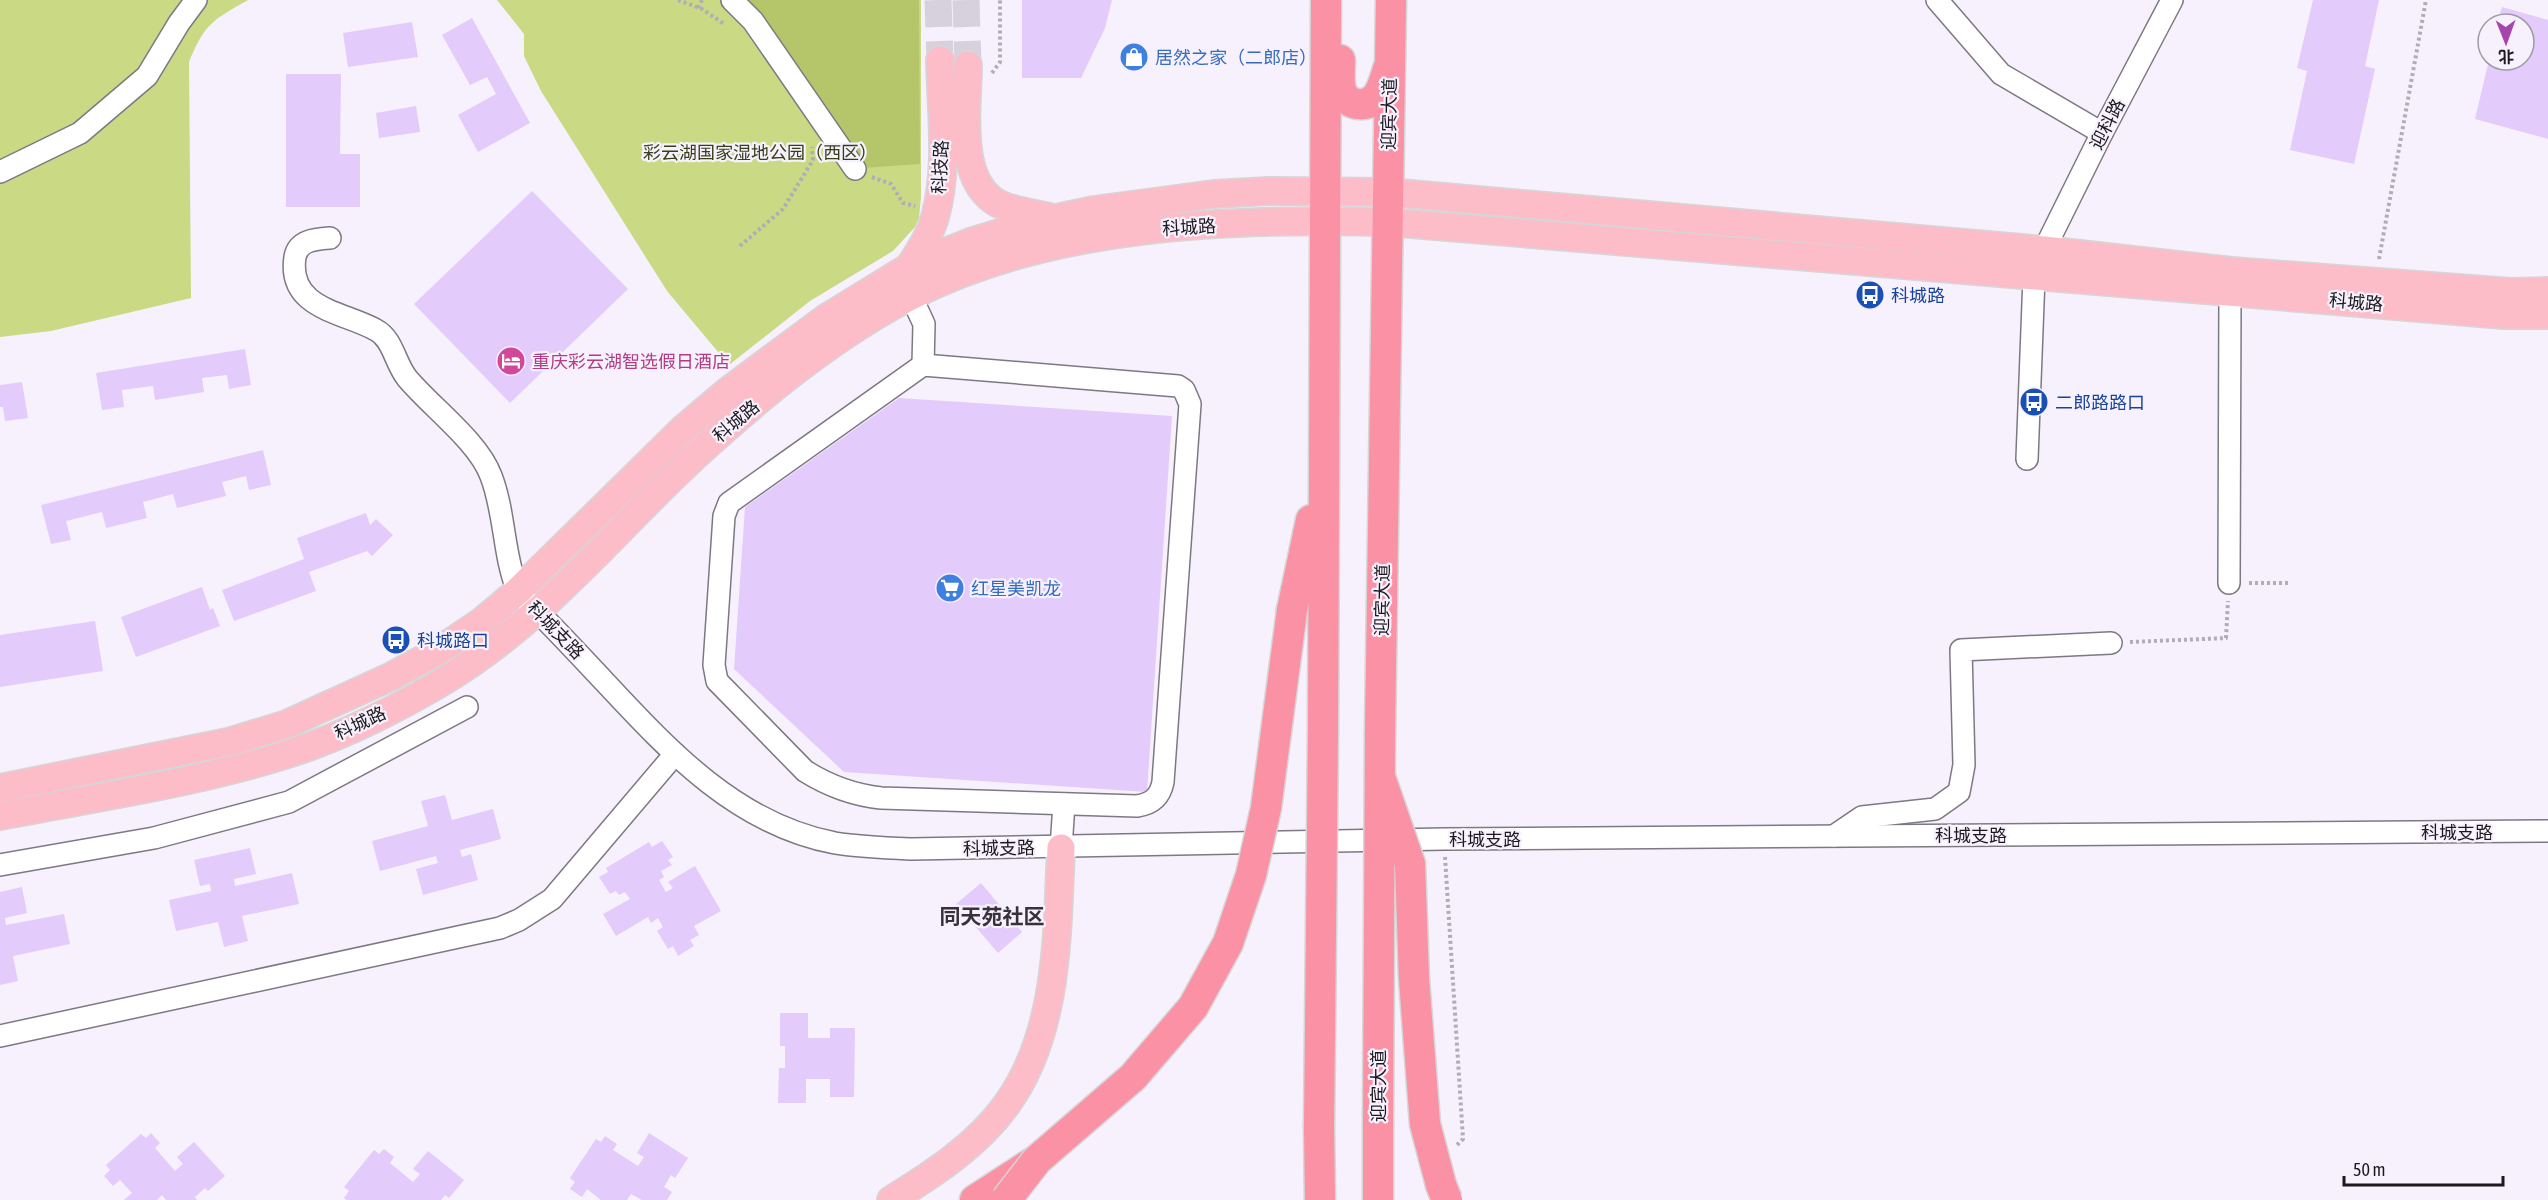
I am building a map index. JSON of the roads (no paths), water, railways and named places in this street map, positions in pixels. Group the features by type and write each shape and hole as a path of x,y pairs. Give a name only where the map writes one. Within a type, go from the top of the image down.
{"highway":[{"path":"1320,1200 1326,0"},
{"path":"1339,0 1340,85 1344,97 1355,104 1368,103 1373,100 1382,88 1390,61"},
{"name":"迎宾大道","path":"1378,1200 1380,732 1391,0"},
{"path":"975,1200 1037,1160 1133,1077 1193,1007 1228,943 1251,874 1266,808 1292,610 1323,462"},
{"path":"1380,777 1410,864 1414,979 1425,1124 1447,1200"},
{"path":"1006,1200 1037,1160"}],"main road":[{"name":"科技路","path":"909,267 929,234 938,206 942,156 940,60"},
{"path":"968,65 967,144 971,169 976,182 984,192 1000,204 1056,218"},
{"name":"科城路","path":"0,788 228,742 287,724 390,677 438,651 481,622 518,591 683,429 729,390 826,318 909,267 973,241 1094,210 1214,194 1325,190 1388,192 2044,250 2232,271 2510,292 2548,291"},
{"name":"科城路","path":"0,816 236,769 296,752 402,704 448,678 497,645 539,612 702,450 745,412 838,340 911,296 990,264 1091,238 1152,230 1325,221 1388,222 2504,315 2548,315"},
{"path":"891,1200 955,1156 983,1132 1007,1105 1024,1078 1036,1047 1053,975 1061,848"}],"street":[{"path":"0,172 80,133 147,76 179,23 196,0"},
{"path":"732,0 753,21 855,169"},
{"path":"1937,0 2001,74 2102,133"},
{"name":"迎科路","path":"2044,250 2172,0"},
{"path":"330,238 312,240 297,251 296,271 303,293 318,306 383,334 405,376 481,456 492,477 518,591"},
{"path":"2027,459 2034,277"},
{"path":"2229,583 2230,292"},
{"path":"911,296 924,324 923,365"},
{"path":"923,365 1178,386 1188,396 1190,404 1161,792 1147,804 1137,806 881,798 848,792 819,780 805,771 721,687 714,674 724,516 729,503 923,365"},
{"name":"科城支路","path":"518,591 675,754 732,800 790,829 835,842 912,849 1061,848 1444,839 2548,831"},
{"path":"1834,836 1862,817 1935,808 1959,792 1964,765 1961,650 2111,643"},
{"path":"0,865 154,838 289,802 466,707"},
{"path":"0,1035 500,928 519,920 552,899 675,754"},
{"path":"1061,848 1064,804"}],"tunnel":[{"path":"938,0 940,60"},
{"path":"966,0 968,65"}],"place":[{"name":"居然之家（二郎店）","path":"1134,57"},
{"name":"科城路","path":"1870,295"},
{"name":"重庆彩云湖智选假日酒店","path":"511,361"},
{"name":"二郎路路口","path":"2034,402"},
{"name":"红星美凯龙","path":"950,588"},
{"name":"科城路口","path":"396,640"}],"district":[{"name":"同天苑社区","path":"992,916"}],"park label":[{"name":"彩云湖国家湿地公园（西区）","path":"760,152"}]}
